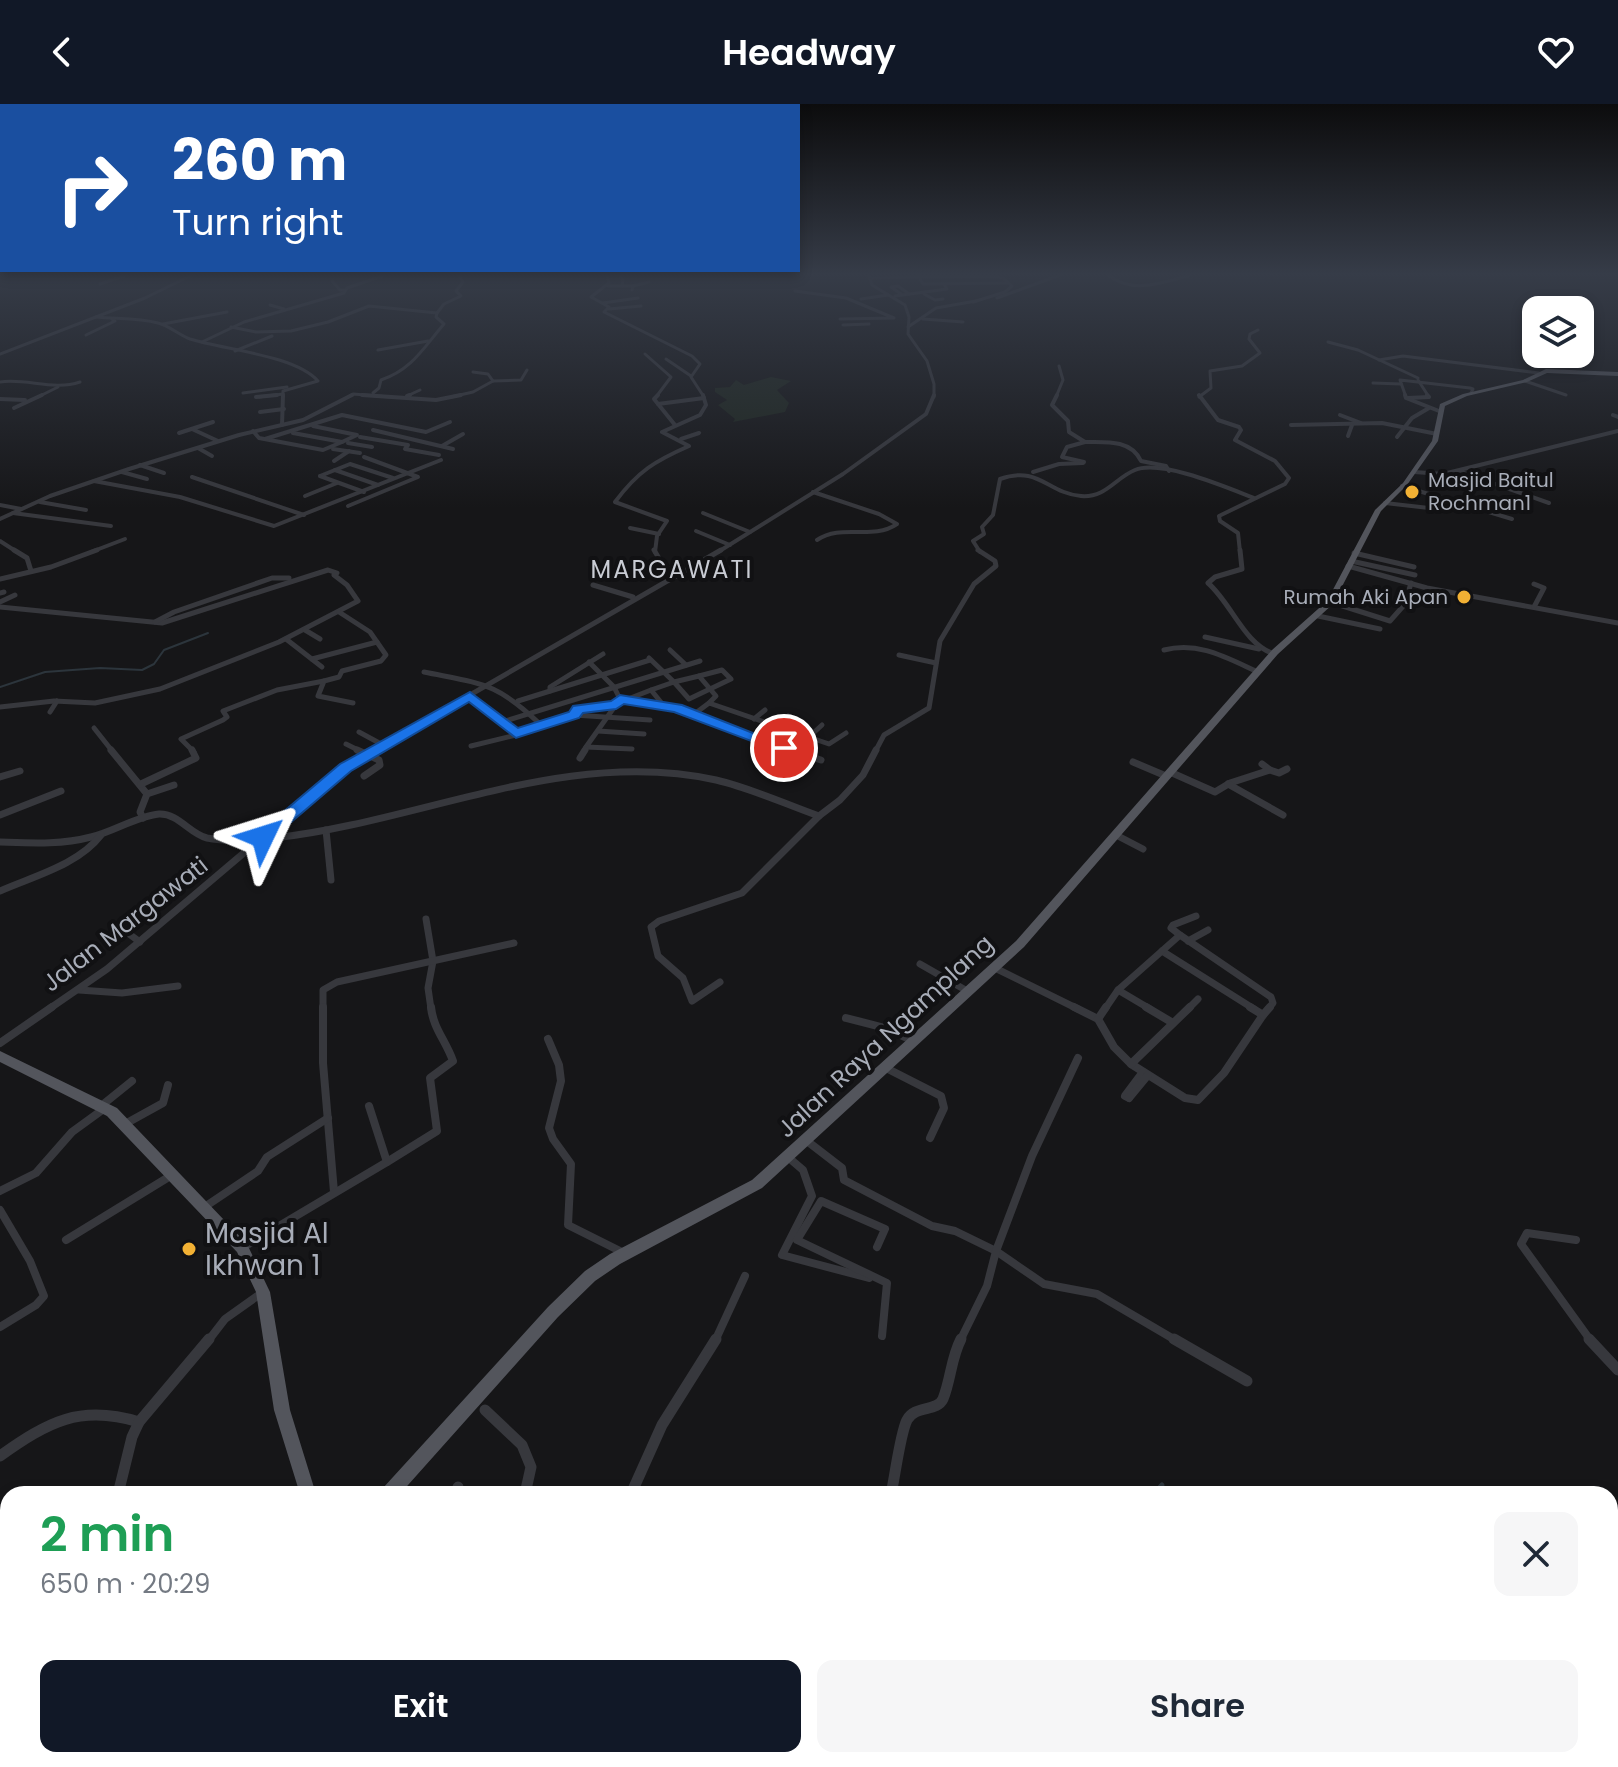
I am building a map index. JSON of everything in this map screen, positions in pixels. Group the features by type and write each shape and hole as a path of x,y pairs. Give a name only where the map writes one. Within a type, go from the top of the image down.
{"main road":[{"path":"1437,434 1439,411 1446,402 1471,393 1525,381 1539,373 1618,374"},
{"name":"Jalan Raya Ngamplang","path":"396,1486 563,1301 602,1267 707,1213 762,1180 995,968 1201,740 1275,652 1330,602 1352,557 1385,503 1414,472 1437,434"},
{"path":"0,1056 103,1107 125,1124 242,1248 263,1292 282,1410 306,1486"}],"street":[{"path":"240,353 284,362 319,379 284,389 282,425"},
{"path":"371,394 379,388 381,380 402,374 421,353"},
{"path":"684,353 700,365 691,376"},
{"path":"813,492 854,467 930,410 934,381 924,353"},
{"path":"1259,649 1222,595 1208,583 1215,577 1237,573 1242,569 1238,533 1218,518 1285,484 1289,478 1275,461 1235,440 1241,430 1239,427 1218,420 1198,395 1211,388 1210,371 1242,366 1260,353"},
{"path":"1358,353 1421,381 1429,397 1405,398"},
{"path":"645,354 668,369 671,376 669,386 655,397 675,425"},
{"path":"1379,360 1403,356 1539,373"},
{"path":"666,359 691,376 706,405 700,415"},
{"path":"1059,366 1063,380 1052,405 1068,421 1069,432 1084,442"},
{"path":"0,519 37,502 140,465 253,431 298,421 348,394 431,400 448,398 477,391 493,381 518,381 525,377 527,370"},
{"path":"473,372 488,374 493,381"},
{"path":"0,382 16,379 63,386"},
{"path":"1405,398 1402,379 1470,388 1473,389 1471,393"},
{"path":"1525,381 1566,395"},
{"path":"14,408 63,386 80,382"},
{"path":"1373,383 1401,384"},
{"path":"243,393 290,387"},
{"path":"405,397 420,390"},
{"path":"256,397 283,394"},
{"path":"656,402 704,398"},
{"path":"1405,398 1439,411"},
{"path":"0,399 28,400"},
{"path":"656,402 674,399"},
{"path":"1397,437 1412,418 1429,408"},
{"path":"260,412 284,409"},
{"path":"265,439 293,433 342,415 426,432 450,422"},
{"path":"678,575 658,564 655,539 667,521 615,501 651,463 686,450 689,444 662,432 700,415 707,416"},
{"path":"1340,415 1362,424"},
{"path":"359,428 373,420"},
{"path":"298,421 306,428"},
{"path":"179,433 213,422"},
{"path":"253,431 258,438 322,450 360,437 384,424"},
{"path":"1291,425 1405,426 1437,434"},
{"path":"1348,436 1352,425"},
{"path":"313,426 357,435 324,455"},
{"path":"192,429 218,441"},
{"path":"373,430 453,449"},
{"path":"293,433 372,447"},
{"path":"681,439 699,433"},
{"path":"1414,472 1433,475 1616,433"},
{"path":"442,446 463,434"},
{"path":"92,481 180,497 273,526 440,458 405,449 408,445 360,437"},
{"path":"1059,464 1067,447 1084,442 1127,446 1137,451 1141,461 1163,465 1167,471"},
{"path":"198,448 212,456"},
{"path":"333,449 362,455 418,477 348,506"},
{"path":"334,461 349,451"},
{"path":"720,982 697,998 683,978 658,956 651,927 659,921 739,895 863,775 884,735 929,708 936,679 932,663 944,632 974,584 996,566 995,561 979,551 973,541 985,533 982,527 993,515 999,479 1084,461 1062,457"},
{"path":"374,496 320,476 350,464 394,479"},
{"path":"140,465 164,473"},
{"path":"1027,474 1040,476 1064,492 1088,496 1112,489 1139,468 1167,471 1253,498"},
{"path":"335,470 378,485"},
{"path":"1456,470 1549,503"},
{"path":"120,472 147,479"},
{"path":"192,477 304,515"},
{"path":"305,496 337,483"},
{"path":"1402,486 1512,519"},
{"path":"813,492 879,514 897,524 885,532 835,530 817,540"},
{"name":"Jalan Margawati","path":"0,1043 79,990 140,942 325,783 367,754 730,545 813,492"},
{"path":"37,502 86,510"},
{"path":"1385,503 1429,508"},
{"path":"0,505 21,509"},
{"path":"10,513 111,526"},
{"path":"703,513 750,532"},
{"path":"630,528 659,534"},
{"path":"696,531 730,545"},
{"path":"0,579 125,539"},
{"path":"0,541 27,558 31,571"},
{"path":"1352,557 1414,567"},
{"path":"1352,557 1415,575"},
{"path":"1352,557 1411,583 1618,623"},
{"path":"156,622 272,578 287,579 320,566"},
{"path":"0,604 156,622 193,616 317,572 334,573 358,601 287,641 160,689 95,703 0,707"},
{"path":"1330,602 1390,621 1405,604 1411,583"},
{"path":"1534,584 1544,588 1534,607"},
{"path":"593,585 622,596 636,597"},
{"path":"0,604 15,595"},
{"path":"141,784 196,758 197,755 181,739 225,719 223,711 281,689 339,677 342,671 386,659 367,629 340,613"},
{"path":"1318,616 1380,629"},
{"path":"307,631 320,639"},
{"path":"1205,637 1275,652"},
{"path":"287,641 322,667"},
{"path":"312,659 377,642"},
{"path":"1164,650 1173,647 1208,648 1258,672"},
{"path":"670,650 686,665"},
{"path":"550,691 550,687 603,654"},
{"path":"899,655 932,663"},
{"path":"518,701 649,658 689,699"},
{"path":"502,722 700,661"},
{"path":"589,662 614,687 621,701"},
{"path":"576,715 579,709 621,701 674,682 722,670 731,679 677,708"},
{"path":"424,672 489,685 518,701 541,725"},
{"path":"693,715 716,697 699,676"},
{"path":"324,681 318,696 353,703"},
{"path":"651,690 664,706"},
{"path":"470,696 516,734"},
{"path":"621,701 677,708 821,760"},
{"path":"580,758 621,701"},
{"path":"50,712 55,703"},
{"path":"709,703 831,744 846,733"},
{"path":"754,719 765,710"},
{"path":"576,715 584,725"},
{"path":"471,746 513,737 576,715 650,720"},
{"path":"780,727 791,717"},
{"path":"809,737 822,725"},
{"path":"94,728 147,794 142,815"},
{"path":"598,731 644,734"},
{"path":"359,732 383,745"},
{"path":"784,748 798,734"},
{"path":"346,744 379,760 380,765 364,776"},
{"path":"586,747 632,749"},
{"path":"1133,762 1213,792 1270,770"},
{"path":"1262,764 1279,773 1287,769"},
{"path":"0,777 20,771"},
{"path":"0,842 54,843 101,835 142,815 159,814 172,816 208,838 262,838 326,830 551,778 647,773 716,780 819,816"},
{"path":"1228,784 1283,815"},
{"path":"147,794 174,785"},
{"path":"0,815 61,791"},
{"path":"326,830 331,880"},
{"path":"0,891 81,853 101,835"},
{"path":"1116,835 1143,849"},
{"path":"995,968 1098,1019 1114,1047 1131,1064 1185,1098 1200,1099 1246,1045 1274,1001 1171,928 1196,916"},
{"path":"242,1248 427,1139 439,1128 430,1078 453,1061 448,1046 433,1025 428,988 433,961 426,919"},
{"path":"121,928 140,942"},
{"path":"1188,941 1208,930"},
{"path":"1098,1019 1118,990 1180,935"},
{"path":"334,1192 323,1063 323,990 337,982 514,943"},
{"path":"1162,951 1263,1015"},
{"path":"920,964 969,992"},
{"path":"79,990 122,993 178,986"},
{"path":"1118,990 1173,1023"},
{"path":"1131,1064 1198,999"},
{"path":"846,1018 885,1028 916,1042"},
{"path":"548,1039 561,1082 548,1125 552,1141 573,1169 568,1188 568,1225 626,1254"},
{"path":"893,1486 907,1420 918,1409 936,1406 942,1401 952,1357 987,1286 996,1251 1032,1156 1078,1058"},
{"path":"886,1068 941,1096 944,1108 930,1138"},
{"path":"0,1191 36,1173 72,1132 132,1081"},
{"path":"125,1124 163,1103 168,1085"},
{"path":"369,1106 387,1162"},
{"path":"203,1208 258,1171 267,1157 328,1118"},
{"path":"807,1141 842,1168 844,1180 932,1226 955,1231 996,1251 1044,1284 1097,1294 1247,1381"},
{"path":"789,1158 803,1170 817,1198 885,1229 877,1247"},
{"path":"66,1240 172,1175"},
{"path":"817,1198 782,1255 887,1283"},
{"path":"0,1210 30,1261 44,1296 36,1305 0,1327"},
{"path":"1576,1240 1527,1233 1521,1244 1579,1328 1618,1370"},
{"path":"793,1238 887,1283"},
{"path":"635,1486 664,1419 712,1346 737,1301 745,1276"},
{"path":"882,1336 887,1283"},
{"path":"120,1486 132,1437 139,1422 225,1319 263,1292"},
{"path":"485,1410 522,1445 531,1467 527,1486"},
{"path":"0,1456 42,1428 70,1416 116,1413 139,1422"}],"shaded area":[{"path":"771,377 791,381 777,390 789,403 785,412 733,422 735,419 718,405 727,400 715,392 715,388 730,387 736,380 744,385"}],"waterway":[{"path":"0,687 45,672 100,668 142,670 154,664 164,650 208,633"}],"place":[{"name":"Masjid Baitul Rochman1","path":"1412,492"},
{"name":"Rumah Aki Apan","path":"1464,597"},
{"name":"Masjid Al Ikhwan 1","path":"189,1249"}],"district":[{"name":"MARGAWATI","path":"672,569"}],"route":[{"path":"263,837 345,767 470,696 516,734 574,715 578,709 616,705 620,699 677,708 784,748"}]}
